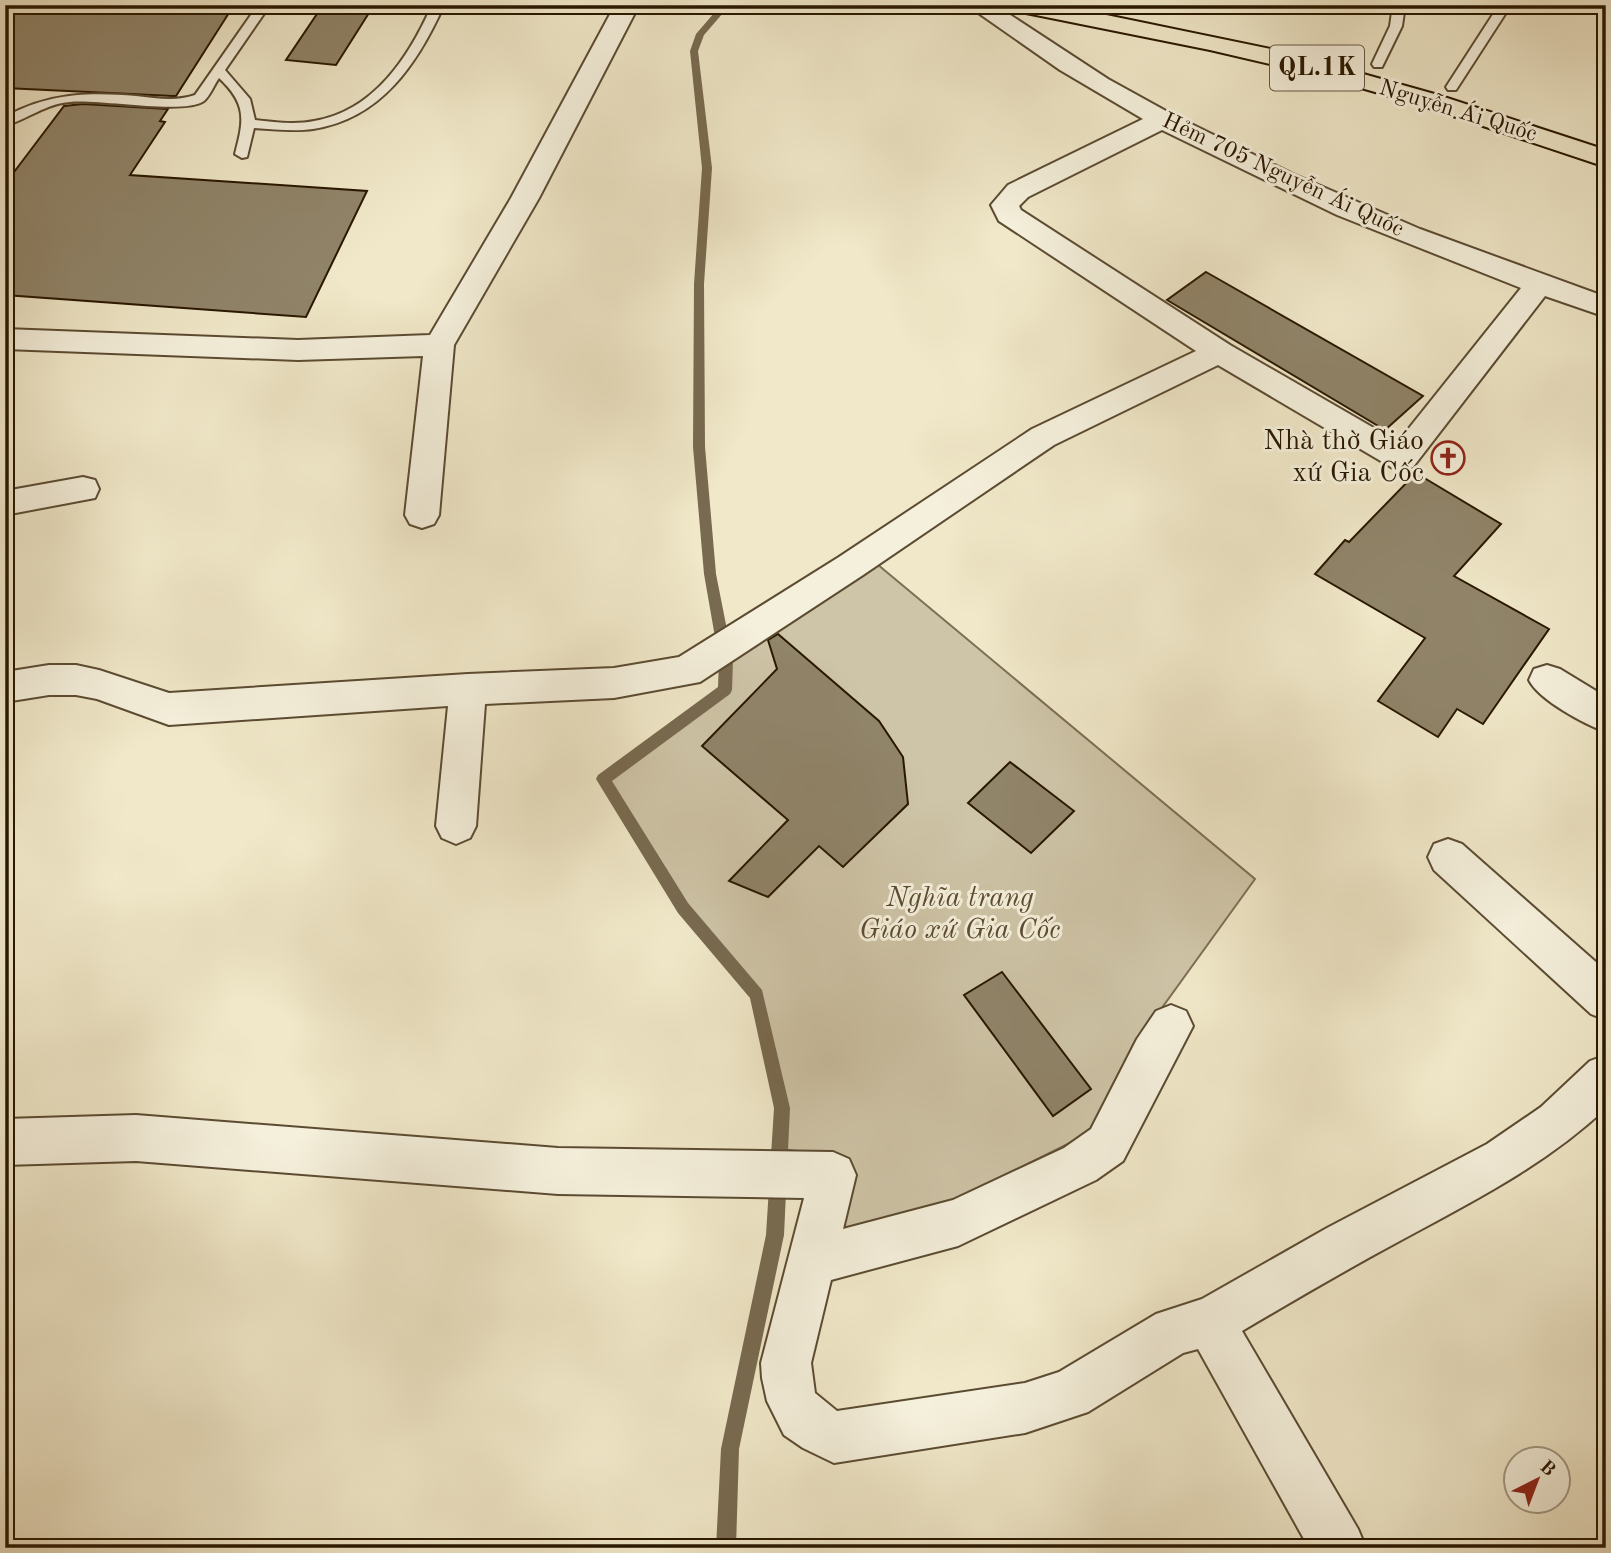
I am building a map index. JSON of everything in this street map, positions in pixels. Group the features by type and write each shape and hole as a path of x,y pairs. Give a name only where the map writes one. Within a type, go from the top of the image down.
{"main road":[{"name":"Nguyễn Ái Quốc","path":"1021,5 1322,69 1477,115 1606,159"},
{"name":"Nguyễn Ái Quốc","path":"1116,5 1299,43 1378,64 1606,137"}],"street":[{"path":"422,515 439,345 526,198 627,5"},
{"name":"Hẻm 705 Nguyễn Ái Quốc","path":"979,5 1080,72 1164,119 1376,222 1539,285 1606,307"},
{"path":"1164,119 1018,191 1005,205 1009,215 1219,352 1402,459 1539,285"},
{"path":"5,339 298,351 439,345"},
{"path":"5,687 49,680 77,680 105,687 150,706 169,709 468,689 614,683 687,671 1043,438 1219,352"},
{"path":"5,503 83,489"},
{"path":"1547,680 1606,716"},
{"path":"456,826 468,689"},
{"path":"1448,858 1606,999"},
{"path":"811,1261 958,1222 1080,1164 1107,1145 1153,1055 1171,1026"},
{"path":"5,1142 136,1138 558,1171 834,1175 786,1363 789,1395 806,1424 834,1437 1025,1408 1070,1394 1173,1331 1210,1322 1344,1245 1503,1160 1557,1123 1606,1077"},
{"path":"1210,1322 1339,1548"}],"lane":[{"path":"5,122 35,106 55,100 77,98 191,103 199,98 264,5"},
{"path":"250,124 314,125 348,116 360,109 388,86 416,51 438,5"},
{"path":"1378,64 1396,26 1399,5"},
{"path":"1452,86 1505,5"},
{"path":"218,71 239,89 250,106 250,124 242,154"}],"green space":[{"name":"Nghĩa trang Giáo xứ Gia Cốc","path":"877,564 1255,879 1138,1041 1090,1133 951,1202 841,1232 849,1160 843,1156 779,1149 782,1108 757,995 683,908 603,779 724,690 726,660"}],"building":[{"path":"5,5 234,5 176,96 173,96 5,88"},
{"path":"323,5 374,5 336,65 286,60"},
{"path":"83,104 168,109 160,121 165,122 130,175 367,191 306,317 5,295 5,184 64,106"},
{"path":"1206,272 1423,396 1385,430 1167,300"},
{"path":"1416,473 1501,524 1454,576 1549,629 1483,724 1457,709 1438,737 1378,701 1425,638 1315,574 1345,540 1349,542"},
{"path":"778,634 879,721 903,757 908,804 843,867 819,846 768,897 729,881 788,820 702,746 777,669 768,640"},
{"path":"1010,762 1074,811 1031,853 968,803"},
{"path":"1002,972 1091,1089 1053,1116 964,995"}],"waterway":[{"path":"726,5 700,34 694,51 707,168 699,284 699,447 710,574 726,660 725,690 603,779 683,908 757,995 782,1108 775,1235 730,1449 726,1548"}],"place":[{"name":"Nhà thờ Giáo xứ Gia Cốc","path":"1448,458"}]}
